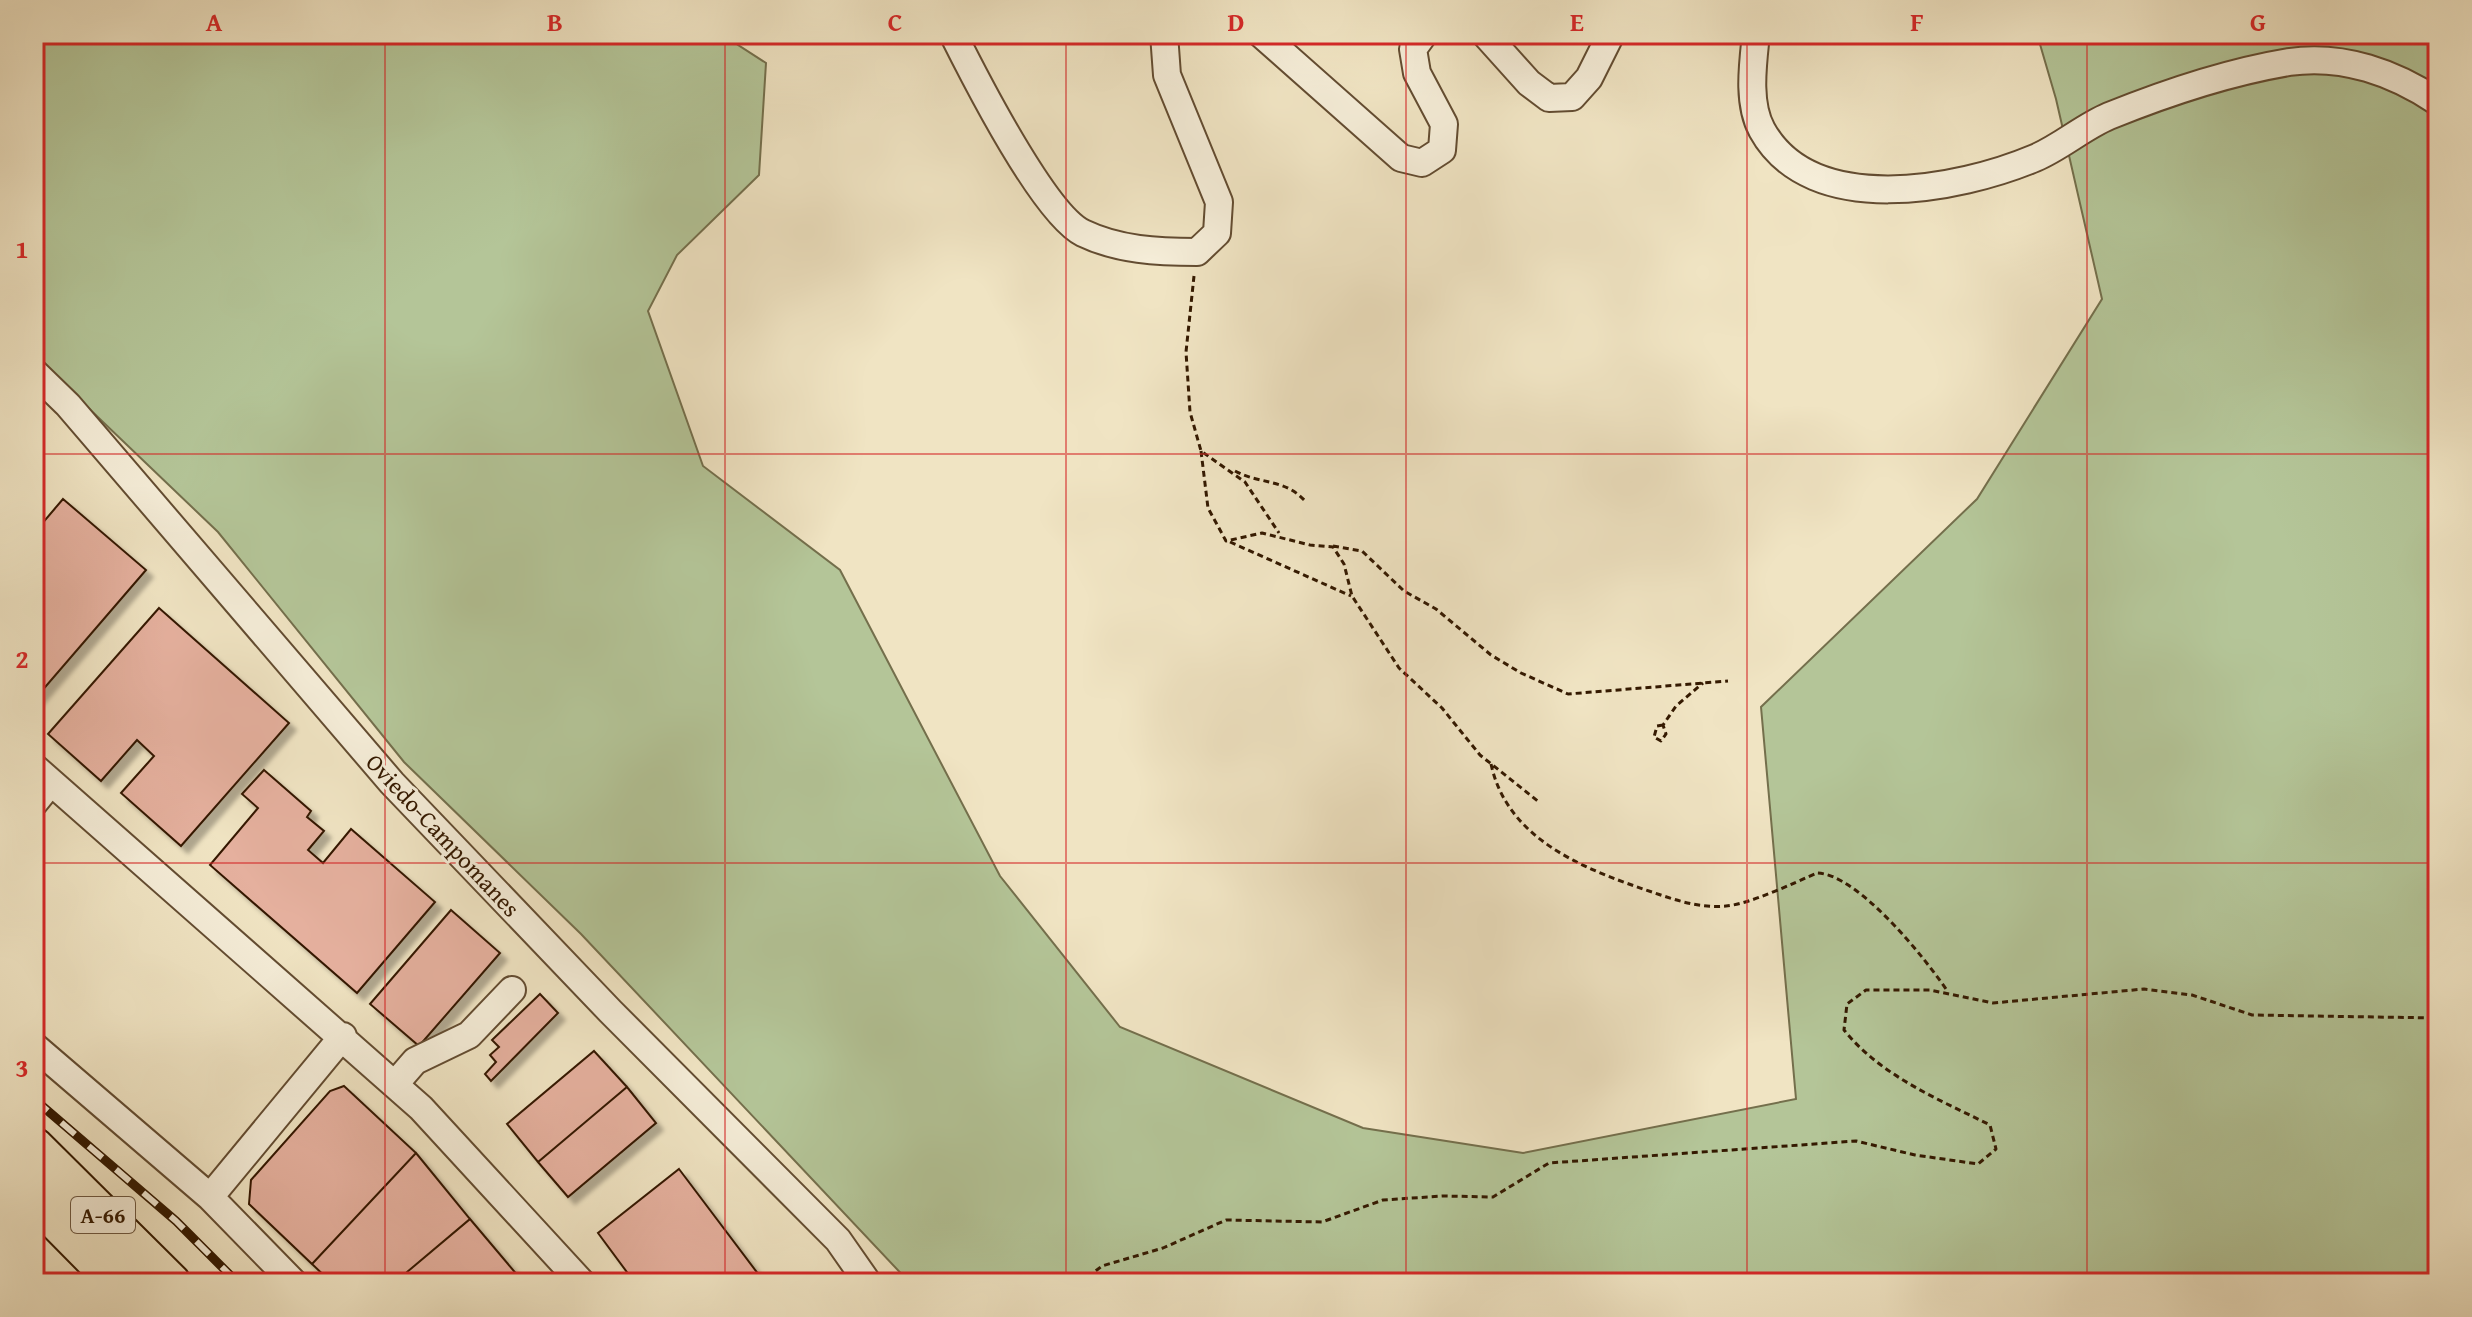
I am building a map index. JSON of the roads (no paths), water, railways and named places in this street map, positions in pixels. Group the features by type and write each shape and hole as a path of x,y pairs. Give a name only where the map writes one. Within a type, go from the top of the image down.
{"highway":[{"name":"A-66","path":"34,1147 171,1283"},
{"name":"A-66","path":"34,1198 118,1283"}],"street":[{"path":"953,34 988,105 1053,204 1079,232 1112,244 1156,252 1197,252 1217,233 1219,202 1167,75 1164,34"},
{"path":"1261,34 1401,158 1422,163 1442,150 1444,124 1417,73 1413,49 1424,34"},
{"path":"1485,34 1529,83 1549,98 1572,97 1589,78 1611,34"},
{"path":"1756,34 1752,81 1761,129 1790,162 1831,184 1885,190 1945,183 2035,158 2108,117 2236,73 2293,62 2354,63 2409,83 2438,102"},
{"name":"Oviedo-Campomanes","path":"34,372 68,405 392,783 611,1012 838,1240 868,1283"},
{"path":"34,803 43,775 395,1084 572,1267 582,1283"},
{"path":"395,1084 415,1061 469,1035 512,990"},
{"path":"210,1197 343,1036"},
{"path":"34,1046 210,1197 294,1283"}],"railway":[{"path":"34,1099 176,1221 238,1283"}]}
